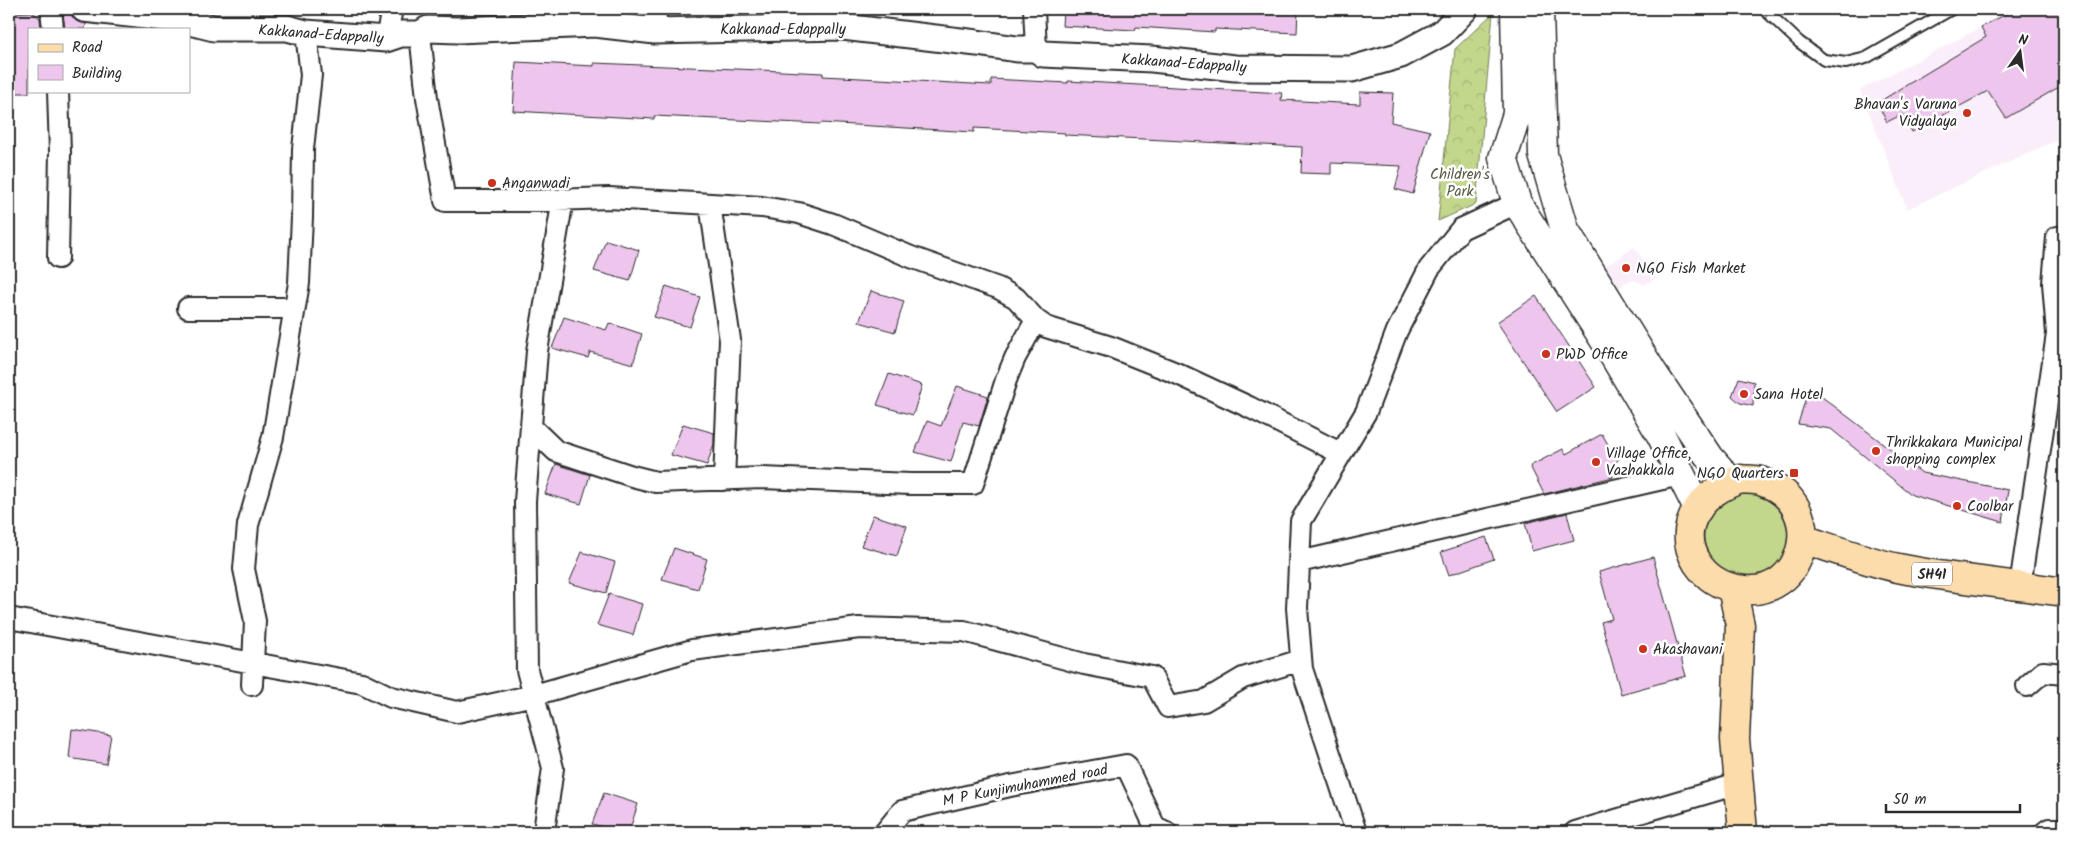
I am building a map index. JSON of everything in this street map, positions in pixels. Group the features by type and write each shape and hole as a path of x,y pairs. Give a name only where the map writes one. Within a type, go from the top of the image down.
{"main road":[{"path":"1515,9 1517,114 1502,158 1517,203 1605,341 1661,435 1698,509"},
{"path":"1539,9 1542,155 1565,230 1653,373 1710,458 1731,482"},
{"path":"1741,479 1762,481 1777,488 1795,507 1803,526 1802,550 1794,566 1777,582 1765,588 1747,591 1732,588 1712,580 1691,553 1690,530 1698,509 1714,491 1731,482 1741,479"},
{"name":"SH41","path":"1803,539 1860,558 1898,568 1974,581 2064,592"},
{"path":"1732,588 1740,624 1735,700 1735,739 1743,832"}],"street":[{"path":"51,9 53,28"},
{"name":"Kakkanad-Edappally","path":"84,9 182,20 214,28 286,28 306,32 386,40 402,34 420,34 428,29 440,28 458,30 655,20 843,27 977,43 1017,50 1036,49 1043,54 1152,59 1235,68 1352,70 1401,55 1442,33 1464,9"},
{"path":"386,40 392,9"},
{"path":"1034,9 1036,49"},
{"path":"252,685 255,621 244,569 248,525 273,437 300,273 302,149 311,75 306,32"},
{"path":"420,34 427,98 445,201 608,198 762,207 790,211 833,224 911,257 998,288 1016,298 1036,320 1046,327 1111,346 1176,373 1250,407 1340,453"},
{"path":"58,92 60,152 58,258"},
{"path":"544,832 553,768 527,670 525,501 537,351 563,200"},
{"path":"1356,832 1302,669 1297,608 1300,521 1366,412 1397,331 1428,269 1461,229 1517,203"},
{"path":"710,204 730,340 724,480"},
{"path":"2020,586 2055,413 2057,334 2053,283 2056,238"},
{"path":"188,308 294,308"},
{"path":"531,427 556,451 656,482 762,478 911,484 973,484 1006,380 1015,358 1036,320"},
{"path":"1299,562 1680,475"},
{"path":"9,618 362,683 391,697 457,712 534,695 692,650 859,628 964,631 1084,664 1152,676 1168,707 1204,701 1243,678 1301,660"},
{"path":"2027,686 2043,672 2064,674"},
{"name":"M P Kunjimuhammed road","path":"885,832 902,811 1010,786 1126,765 1155,827 1166,832"},
{"path":"1575,832 1738,784"},
{"path":"2045,832 2049,828 2064,829"}],"lane":[{"path":"1772,11 1799,42 1824,60 1846,63 1866,58 1952,9"}],"shaded area":[{"name":"Bhavan's Varuna Vidyalaya","path":"2017,9 2064,9 2064,137 1907,209 1860,90"},
{"name":"NGO Fish Market","path":"1634,247 1657,278 1644,285 1634,280 1624,283 1620,288 1611,286 1604,266"}],"green space":[{"name":"Children's Park","path":"1493,13 1476,204 1438,221 1455,49"},
{"path":"1738,494 1754,494 1770,501 1781,512 1788,528 1785,552 1776,566 1770,571 1754,578 1738,578 1722,571 1711,560 1704,544 1704,528 1711,512 1722,501"}],"building":[{"path":"1063,9 1298,9 1297,33 1215,29 1215,32 1136,27 1135,30 1062,26"},
{"path":"2016,9 2064,9 2064,84 2006,118 1988,91 1912,132 1903,114 1887,122 1877,103 1986,37 1981,27"},
{"path":"32,12 40,18 41,28 28,28 29,93 9,93 9,13"},
{"path":"63,14 71,14 76,21 86,24 85,28 65,28"},
{"path":"516,62 594,66 594,63 823,73 823,76 991,85 991,79 1068,83 1068,81 1282,93 1281,100 1360,104 1360,92 1393,93 1391,122 1430,131 1413,194 1395,189 1401,166 1331,163 1331,174 1301,173 1302,147 1065,135 1065,133 974,128 974,132 821,123 654,116 654,119 513,111"},
{"path":"606,240 639,250 630,281 594,271"},
{"path":"666,286 700,297 690,327 654,317"},
{"path":"871,291 904,301 895,332 859,322"},
{"name":"PWD Office","path":"1536,296 1596,387 1557,412 1497,322"},
{"path":"564,317 606,330 609,323 642,334 633,364 590,352 588,358 552,348"},
{"path":"889,374 922,385 913,415 877,405"},
{"name":"Sana Hotel","path":"1739,378 1754,382 1753,406 1740,403 1732,396"},
{"path":"957,386 988,396 979,426 963,422 951,462 915,452 927,421 941,426"},
{"name":"Thrikkakara Municipal shopping complex","path":"1809,387 1922,473 2008,490 2003,522 1912,495 1831,429 1798,424"},
{"path":"683,424 714,433 714,444 707,465 671,455"},
{"path":"1602,434 1609,446 1621,457 1611,467 1613,477 1544,494 1530,466 1563,449 1566,454"},
{"path":"556,464 590,475 581,504 545,494"},
{"path":"1567,513 1574,540 1532,551 1525,523"},
{"path":"873,515 907,526 897,556 861,546"},
{"path":"1486,537 1494,559 1449,575 1441,552"},
{"path":"674,548 707,559 698,589 662,579"},
{"path":"582,552 615,562 606,593 569,583"},
{"name":"Akashavani","path":"1653,557 1686,676 1621,694 1601,622 1612,619 1599,572"},
{"path":"609,594 642,604 633,635 597,625"},
{"path":"72,729 111,735 106,764 69,758"},
{"path":"604,793 638,804 629,832 592,824"}],"place":[{"name":"Bhavan's Varuna Vidyalaya","path":"1967,113"},
{"name":"Anganwadi","path":"492,183"},
{"name":"NGO Fish Market","path":"1626,268"},
{"name":"PWD Office","path":"1546,354"},
{"name":"Sana Hotel","path":"1744,394"},
{"name":"Thrikkakara Municipal shopping complex","path":"1876,451"},
{"name":"Village Office, Vazhakkala","path":"1596,462"},
{"name":"NGO Quarters","path":"1794,473"},
{"name":"Coolbar","path":"1957,506"},
{"name":"Akashavani","path":"1643,649"}]}
